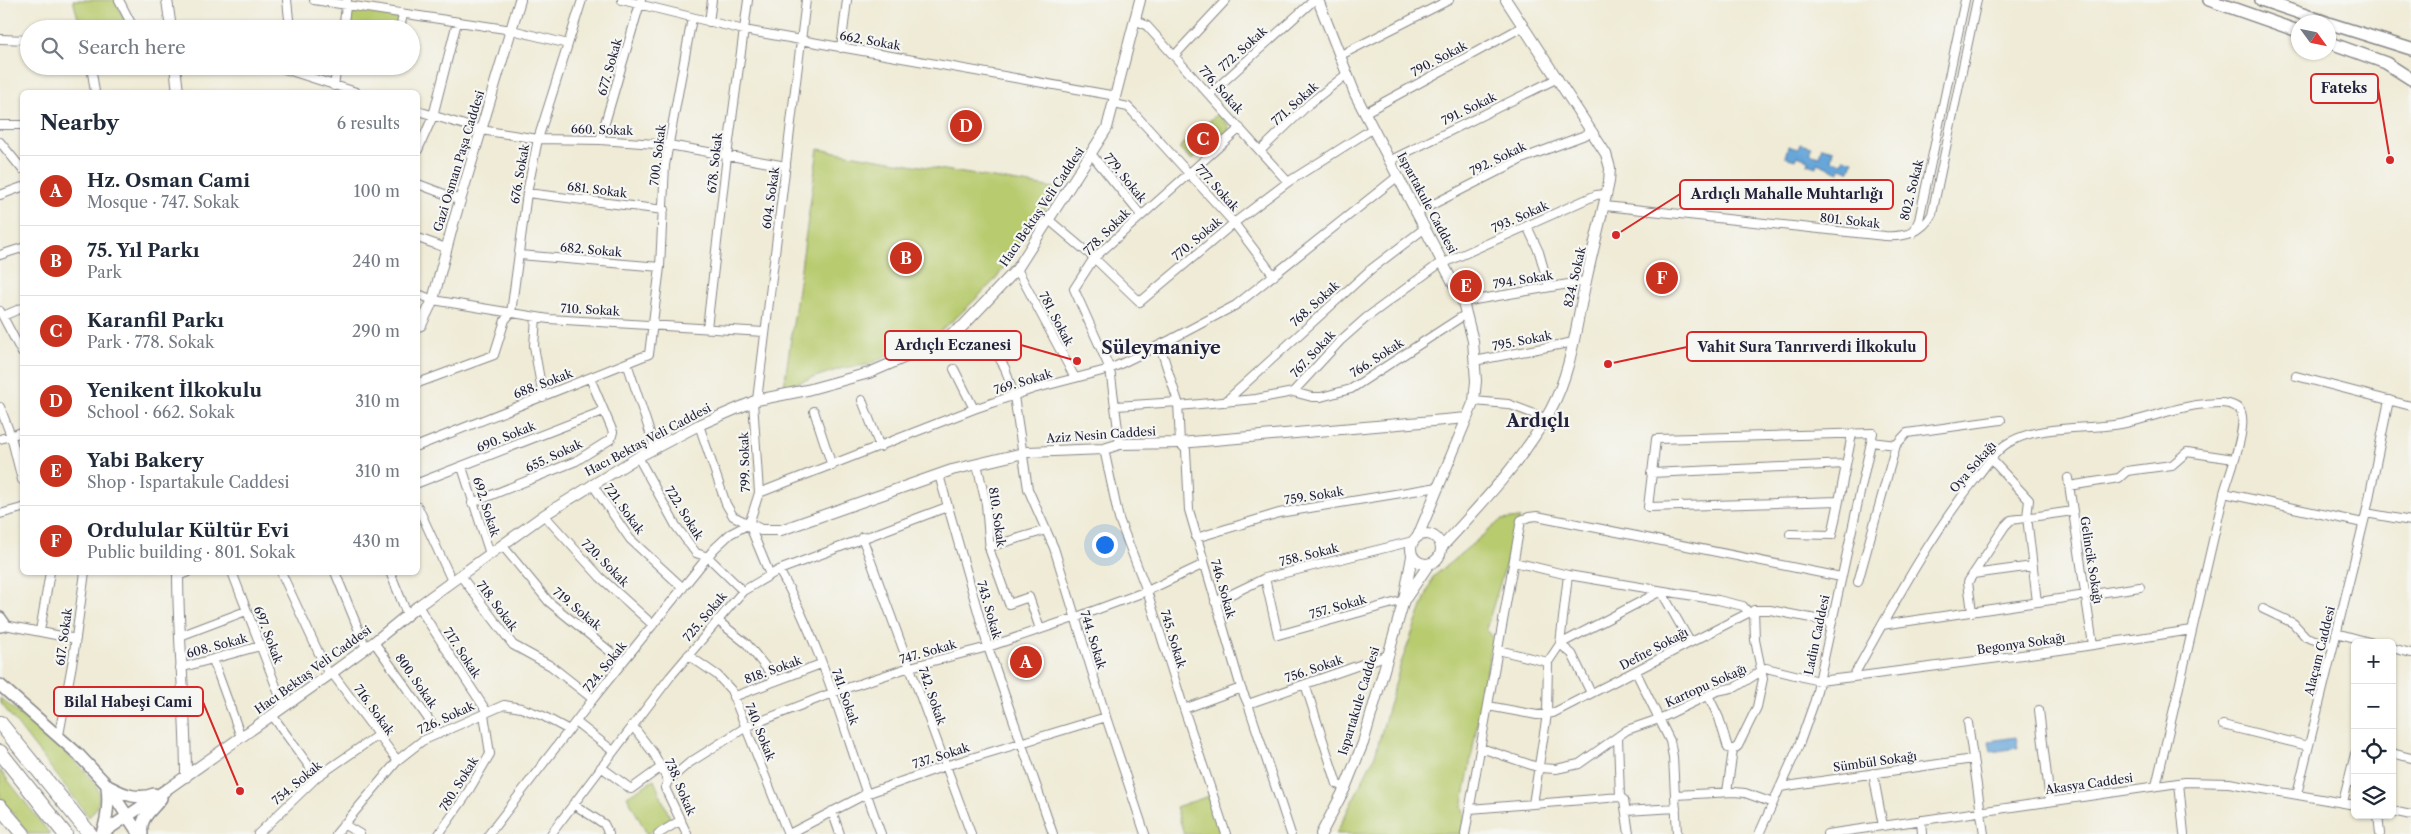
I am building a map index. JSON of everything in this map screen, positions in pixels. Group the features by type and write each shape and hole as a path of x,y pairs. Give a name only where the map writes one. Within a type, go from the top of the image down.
{"highway":[{"path":"0,723 90,834"},
{"path":"0,752 65,834"},
{"path":"0,807 23,834"}],"main road":[{"path":"2209,0 2291,29"},
{"path":"2261,0 2304,15"},
{"path":"2336,26 2411,49"},
{"path":"2336,45 2386,64 2411,71"},
{"path":"2386,64 2411,79"},
{"path":"0,685 59,735 106,785 141,834"},
{"path":"106,785 133,797 146,797 166,790"},
{"path":"102,834 108,818 109,802 106,785"},
{"path":"102,834 166,790"},
{"path":"141,834 141,827 146,815 166,790"}],"street":[{"path":"120,0 130,20"},
{"path":"167,0 170,20"},
{"path":"287,0 289,20"},
{"path":"314,0 347,3 403,14 512,30 568,44"},
{"name":"Gazi Osman Paşa Caddesi","path":"420,325 433,300 446,248 520,0"},
{"name":"676. Sokak","path":"420,383 494,355 505,320 511,312 520,255 526,192 538,140 582,0"},
{"name":"662. Sokak","path":"622,0 640,2 692,18 744,30 1115,100"},
{"path":"709,22 712,0"},
{"name":"678. Sokak","path":"707,328 726,156 748,0"},
{"name":"604. Sokak","path":"755,400 806,0"},
{"path":"841,48 847,0"},
{"name":"Hacı Bektaş Veli Caddesi","path":"166,790 370,645 407,614 544,515 638,457 699,425 755,400 807,390 869,372 938,343 973,317 1017,269 1092,155 1107,128 1140,0"},
{"path":"1175,55 1226,0"},
{"name":"772. Sokak","path":"1210,94 1314,0"},
{"name":"Ispartakule Caddesi","path":"1318,0 1346,74 1364,113 1463,302 1473,341 1476,381 1474,401 1415,539"},
{"path":"1339,56 1449,0"},
{"name":"824. Sokak","path":"1441,548 1504,477 1546,418 1561,385 1574,342 1604,206 1610,168 1606,154 1593,132 1506,0"},
{"name":"802. Sokak","path":"1913,233 1919,220 1965,0"},
{"name":"802. Sokak","path":"1913,233 1929,221 1932,214 1977,0"},
{"name":"677. Sokak","path":"600,140 640,2"},
{"path":"344,20 347,3"},
{"path":"402,20 403,14"},
{"name":"700. Sokak","path":"654,325 664,210 665,165 692,18"},
{"name":"776. Sokak","path":"1134,20 1147,26 1175,55 1288,182"},
{"path":"420,145 433,116 457,22"},
{"name":"790. Sokak","path":"1364,113 1524,26"},
{"path":"0,39 20,40"},
{"name":"771. Sokak","path":"1260,151 1309,104 1346,74"},
{"path":"92,75 95,90"},
{"path":"176,75 178,90"},
{"path":"302,75 349,90"},
{"path":"334,86 336,75"},
{"name":"791. Sokak","path":"1389,161 1558,78"},
{"name":"777. Sokak","path":"1115,100 1133,112 1234,223 1274,276"},
{"name":"660. Sokak","path":"420,112 481,130 538,140 600,140 669,145 786,166"},
{"path":"0,125 20,125"},
{"name":"778. Sokak","path":"1120,444 1110,369 1074,289 1094,258 1141,215 1190,175 1240,128"},
{"name":"770. Sokak","path":"1049,220 1094,258 1140,302 1234,223 1288,182 1372,128"},
{"name":"792. Sokak","path":"1416,213 1524,158 1593,132"},
{"path":"0,142 20,167"},
{"name":"779. Sokak","path":"1092,155 1141,215"},
{"name":"769. Sokak","path":"760,493 974,409 1110,369 1160,346 1222,314 1274,276 1397,177"},
{"path":"420,185 460,200"},
{"path":"0,195 20,188"},
{"name":"681. Sokak","path":"526,192 664,210"},
{"name":"793. Sokak","path":"1443,262 1596,195 1606,194"},
{"name":"801. Sokak","path":"1604,206 1885,236 1904,237 1913,233"},
{"path":"1527,226 1539,252 1548,287"},
{"name":"768. Sokak","path":"1224,402 1370,270 1424,228"},
{"path":"420,239 446,248"},
{"path":"0,255 20,249"},
{"name":"682. Sokak","path":"520,255 660,267"},
{"name":"767. Sokak","path":"1116,406 1224,402 1293,392 1340,340 1366,318 1443,262"},
{"name":"781. Sokak","path":"1017,269 1075,378"},
{"name":"794. Sokak","path":"1463,302 1586,281"},
{"name":"710. Sokak","path":"420,295 433,300 536,317 764,332"},
{"path":"20,308 1,313 20,349"},
{"name":"766. Sokak","path":"1293,392 1321,397 1351,388 1466,314"},
{"path":"536,317 534,346 543,397"},
{"name":"688. Sokak","path":"420,445 649,354 654,325"},
{"name":"744. Sokak","path":"989,340 1005,368 1014,396 1028,489 1054,548 1074,618 1145,834"},
{"name":"795. Sokak","path":"1474,361 1574,342"},
{"name":"746. Sokak","path":"1160,346 1178,404 1180,443 1186,450 1189,510 1196,538 1241,688 1291,834"},
{"path":"628,363 655,448"},
{"path":"954,369 974,409"},
{"path":"2296,376 2411,406"},
{"name":"655. Sokak","path":"472,503 576,461 611,439 613,432 590,378"},
{"name":"799. Sokak","path":"749,524 760,493 755,400"},
{"path":"862,400 880,447"},
{"name":"Alaçam Caddesi","path":"2296,794 2366,513 2389,400"},
{"path":"1474,401 1508,404 1546,418"},
{"name":"Oya Sokağı","path":"1853,677 1955,504 1991,459 2010,442 2042,432 2115,425 2203,404 2225,403 2239,409 2243,418 2240,439 2224,493 2156,786"},
{"path":"0,407 11,436 20,472"},
{"name":"690. Sokak","path":"420,482 603,411"},
{"path":"814,411 832,466"},
{"name":"Aziz Nesin Caddesi","path":"749,524 761,530 781,530 939,475 1024,453 1104,449 1120,444 1180,443 1467,418"},
{"path":"1858,582 1896,444 1907,433 2001,420"},
{"path":"699,425 726,504 733,516 749,524 770,575"},
{"path":"0,439 20,433"},
{"name":"Ladin Caddesi","path":"1759,834 1799,745 1819,681 1873,433 1852,434"},
{"path":"1790,534 1832,535 1839,501 1852,434 1656,439 1648,507 1839,501"},
{"path":"1871,442 1896,444"},
{"name":"745. Sokak","path":"1104,449 1119,519 1146,592 1226,834"},
{"path":"2069,486 2119,478 2127,471 2172,465 2187,452 2196,451 2234,459"},
{"name":"722. Sokak","path":"638,457 676,526 696,553 708,557 743,591"},
{"path":"1991,459 2029,500 2027,517 2037,602"},
{"name":"810. Sokak","path":"977,464 986,504 989,547 1009,604 1029,597 1040,629"},
{"path":"1651,473 1846,464"},
{"name":"692. Sokak","path":"462,467 472,503 490,554"},
{"name":"743. Sokak","path":"939,475 988,647 1053,834"},
{"name":"Gelincik Sokağı","path":"2068,478 2093,645"},
{"name":"721. Sokak","path":"592,484 630,539 683,588"},
{"name":"759. Sokak","path":"1196,538 1279,513 1438,487"},
{"path":"2224,493 2363,523"},
{"name":"725. Sokak","path":"551,834 632,725 688,655 743,591 779,570 947,507"},
{"path":"0,514 20,509"},
{"name":"718. Sokak","path":"420,511 456,578 513,645 552,666 593,699"},
{"path":"1972,612 1968,582 2005,526 2012,520 2073,511"},
{"path":"2366,513 2411,521"},
{"name":"720. Sokak","path":"544,515 600,577 653,625"},
{"path":"1465,834 1521,520 1537,516 1841,577"},
{"name":"724. Sokak","path":"489,834 593,699 708,557 730,534 749,524"},
{"path":"989,547 1046,530"},
{"path":"1425,534 1434,536 1441,548 1438,558 1430,564 1419,563 1410,551 1415,539 1425,534"},
{"name":"742. Sokak","path":"862,538 971,834"},
{"name":"758. Sokak","path":"1215,602 1264,578 1415,539"},
{"name":"719. Sokak","path":"502,545 549,602 623,662"},
{"name":"Ispartakule Caddesi","path":"1321,834 1345,788 1363,743 1404,600 1412,556"},
{"path":"1514,562 1568,575 1743,606 1751,611 1770,610 1831,622"},
{"name":"747. Sokak","path":"668,781 689,763 746,726 832,693 910,667 988,647 1074,618 1146,592 1204,564"},
{"name":"Ispartakule Caddesi","path":"1404,600 1430,564"},
{"path":"1973,574 2033,566"},
{"name":"741. Sokak","path":"779,570 799,604 881,834"},
{"path":"40,631 49,575"},
{"name":"617. Sokak","path":"59,735 76,639 85,575"},
{"path":"181,575 180,668 186,719 186,777"},
{"name":"697. Sokak","path":"233,575 284,707"},
{"name":"716. Sokak","path":"283,575 330,674 397,760"},
{"name":"800. Sokak","path":"336,575 370,645 438,734"},
{"path":"391,575 407,614"},
{"path":"1533,804 1547,714 1548,662 1560,644 1568,575"},
{"name":"757. Sokak","path":"1264,578 1278,635 1404,600"},
{"path":"1882,625 2140,587"},
{"path":"1661,591 1690,642"},
{"path":"1560,644 1661,591"},
{"name":"717. Sokak","path":"418,606 485,713"},
{"path":"2263,609 2292,623 2306,638 2333,646"},
{"path":"180,636 246,611"},
{"path":"1727,792 1733,750 1738,746 1757,707 1763,679 1751,611"},
{"name":"Defne Sokağı","path":"1488,706 1537,715 1547,714 1636,672 1751,611"},
{"path":"717,620 747,644 776,680"},
{"path":"2,623 76,639"},
{"name":"Begonya Sokağı","path":"1853,677 2192,630"},
{"path":"2336,633 2358,639"},
{"path":"1560,644 1572,654 1590,693"},
{"name":"608. Sokak","path":"180,668 260,646"},
{"path":"2396,649 2411,653"},
{"path":"1498,650 1548,662"},
{"name":"740. Sokak","path":"688,655 717,675 731,690 789,834"},
{"name":"756. Sokak","path":"1248,704 1388,655"},
{"path":"213,660 241,737"},
{"name":"818. Sokak","path":"733,697 821,664"},
{"name":"Kartopu Sokağı","path":"1540,768 1556,769 1578,764 1627,730 1659,719 1717,690 1736,687 1766,668 1819,681"},
{"path":"1636,672 1670,741 1674,758 1677,834"},
{"path":"1819,681 1853,677"},
{"path":"1305,684 1337,784 1345,788"},
{"path":"1184,709 1241,688"},
{"path":"1708,695 1719,718 1728,748 1733,750"},
{"name":"726. Sokak","path":"336,834 397,760 422,741 485,713 504,705 521,708 570,730"},
{"path":"2039,710 2050,801"},
{"name":"780. Sokak","path":"439,834 466,797 490,754 485,713"},
{"path":"272,715 317,777"},
{"name":"737. Sokak","path":"789,834 866,794 945,766 1106,717"},
{"path":"576,722 613,751"},
{"path":"1968,723 1984,834"},
{"name":"738. Sokak","path":"632,725 654,754 668,781 665,788 687,834"},
{"path":"2223,725 2308,746"},
{"name":"754. Sokak","path":"258,834 317,777 378,735"},
{"path":"1618,737 1620,797 1624,800 1629,834"},
{"path":"1481,748 1540,768"},
{"path":"2396,754 2411,758"},
{"name":"Sümbül Sokağı","path":"1780,787 1973,759"},
{"path":"601,767 631,789 660,768"},
{"path":"2343,802 2351,770"},
{"path":"1873,773 1883,826"},
{"path":"2179,783 2184,834"},
{"name":"Akasya Caddesi","path":"1827,834 2179,783 2229,783 2351,803"},
{"path":"1675,795 1727,792 1745,793 1773,803"},
{"path":"1470,808 1620,797"},
{"path":"573,804 604,824 609,834"},
{"path":"1626,811 1676,808"},
{"path":"832,811 840,834"},
{"path":"2396,813 2411,815"},
{"path":"2378,819 2380,834"},
{"path":"658,834 681,820"},
{"path":"1921,820 1922,834"},
{"path":"343,824 360,834"}],"green space":[{"path":"73,0 116,0 124,20 79,20"},
{"path":"356,8 399,18 399,20 350,20 351,12"},
{"path":"1217,114 1229,125 1229,130 1192,160 1179,148"},
{"path":"818,149 1060,189 1022,238 997,278 958,316 934,336 867,365 843,368 784,387"},
{"path":"1520,518 1486,629 1493,637 1462,808 1465,815 1462,834 1336,834 1375,755 1401,663 1433,577 1501,520"},
{"path":"0,698 65,752 88,775 99,794 97,807 89,817 0,702"},
{"path":"0,770 50,834 29,834 0,797"},
{"path":"654,780 671,820 647,834 627,796"},
{"path":"1209,796 1220,834 1184,834 1176,807"}],"water":[{"path":"1800,144 1811,147 1810,153 1819,156 1822,147 1833,150 1831,160 1842,163 1844,158 1853,161 1850,171 1840,168 1839,172 1817,163 1816,167 1807,164 1808,160 1797,156 1795,160 1785,157 1788,146 1798,149"},
{"path":"2016,737 2018,748 1991,752 1989,741"}],"place":[{"name":"Yenikent İlkokulu","path":"966,126"},
{"name":"Karanfil Parkı","path":"1203,139"},
{"name":"Fateks","path":"2390,160"},
{"name":"Ardıçlı Mahalle Muhtarlığı","path":"1616,235"},
{"name":"75. Yıl Parkı","path":"906,258"},
{"name":"Ordulular Kültür Evi","path":"1662,278"},
{"name":"Yabi Bakery","path":"1466,286"},
{"name":"Ardıçlı Eczanesi","path":"1077,361"},
{"name":"Vahit Sura Tanrıverdi İlkokulu","path":"1608,364"},
{"name":"Hz. Osman Cami","path":"1026,662"},
{"name":"Bilal Habeşi Cami","path":"240,791"}],"district":[{"name":"Süleymaniye","path":"1161,348"},
{"name":"Ardıçlı","path":"1538,421"}]}
